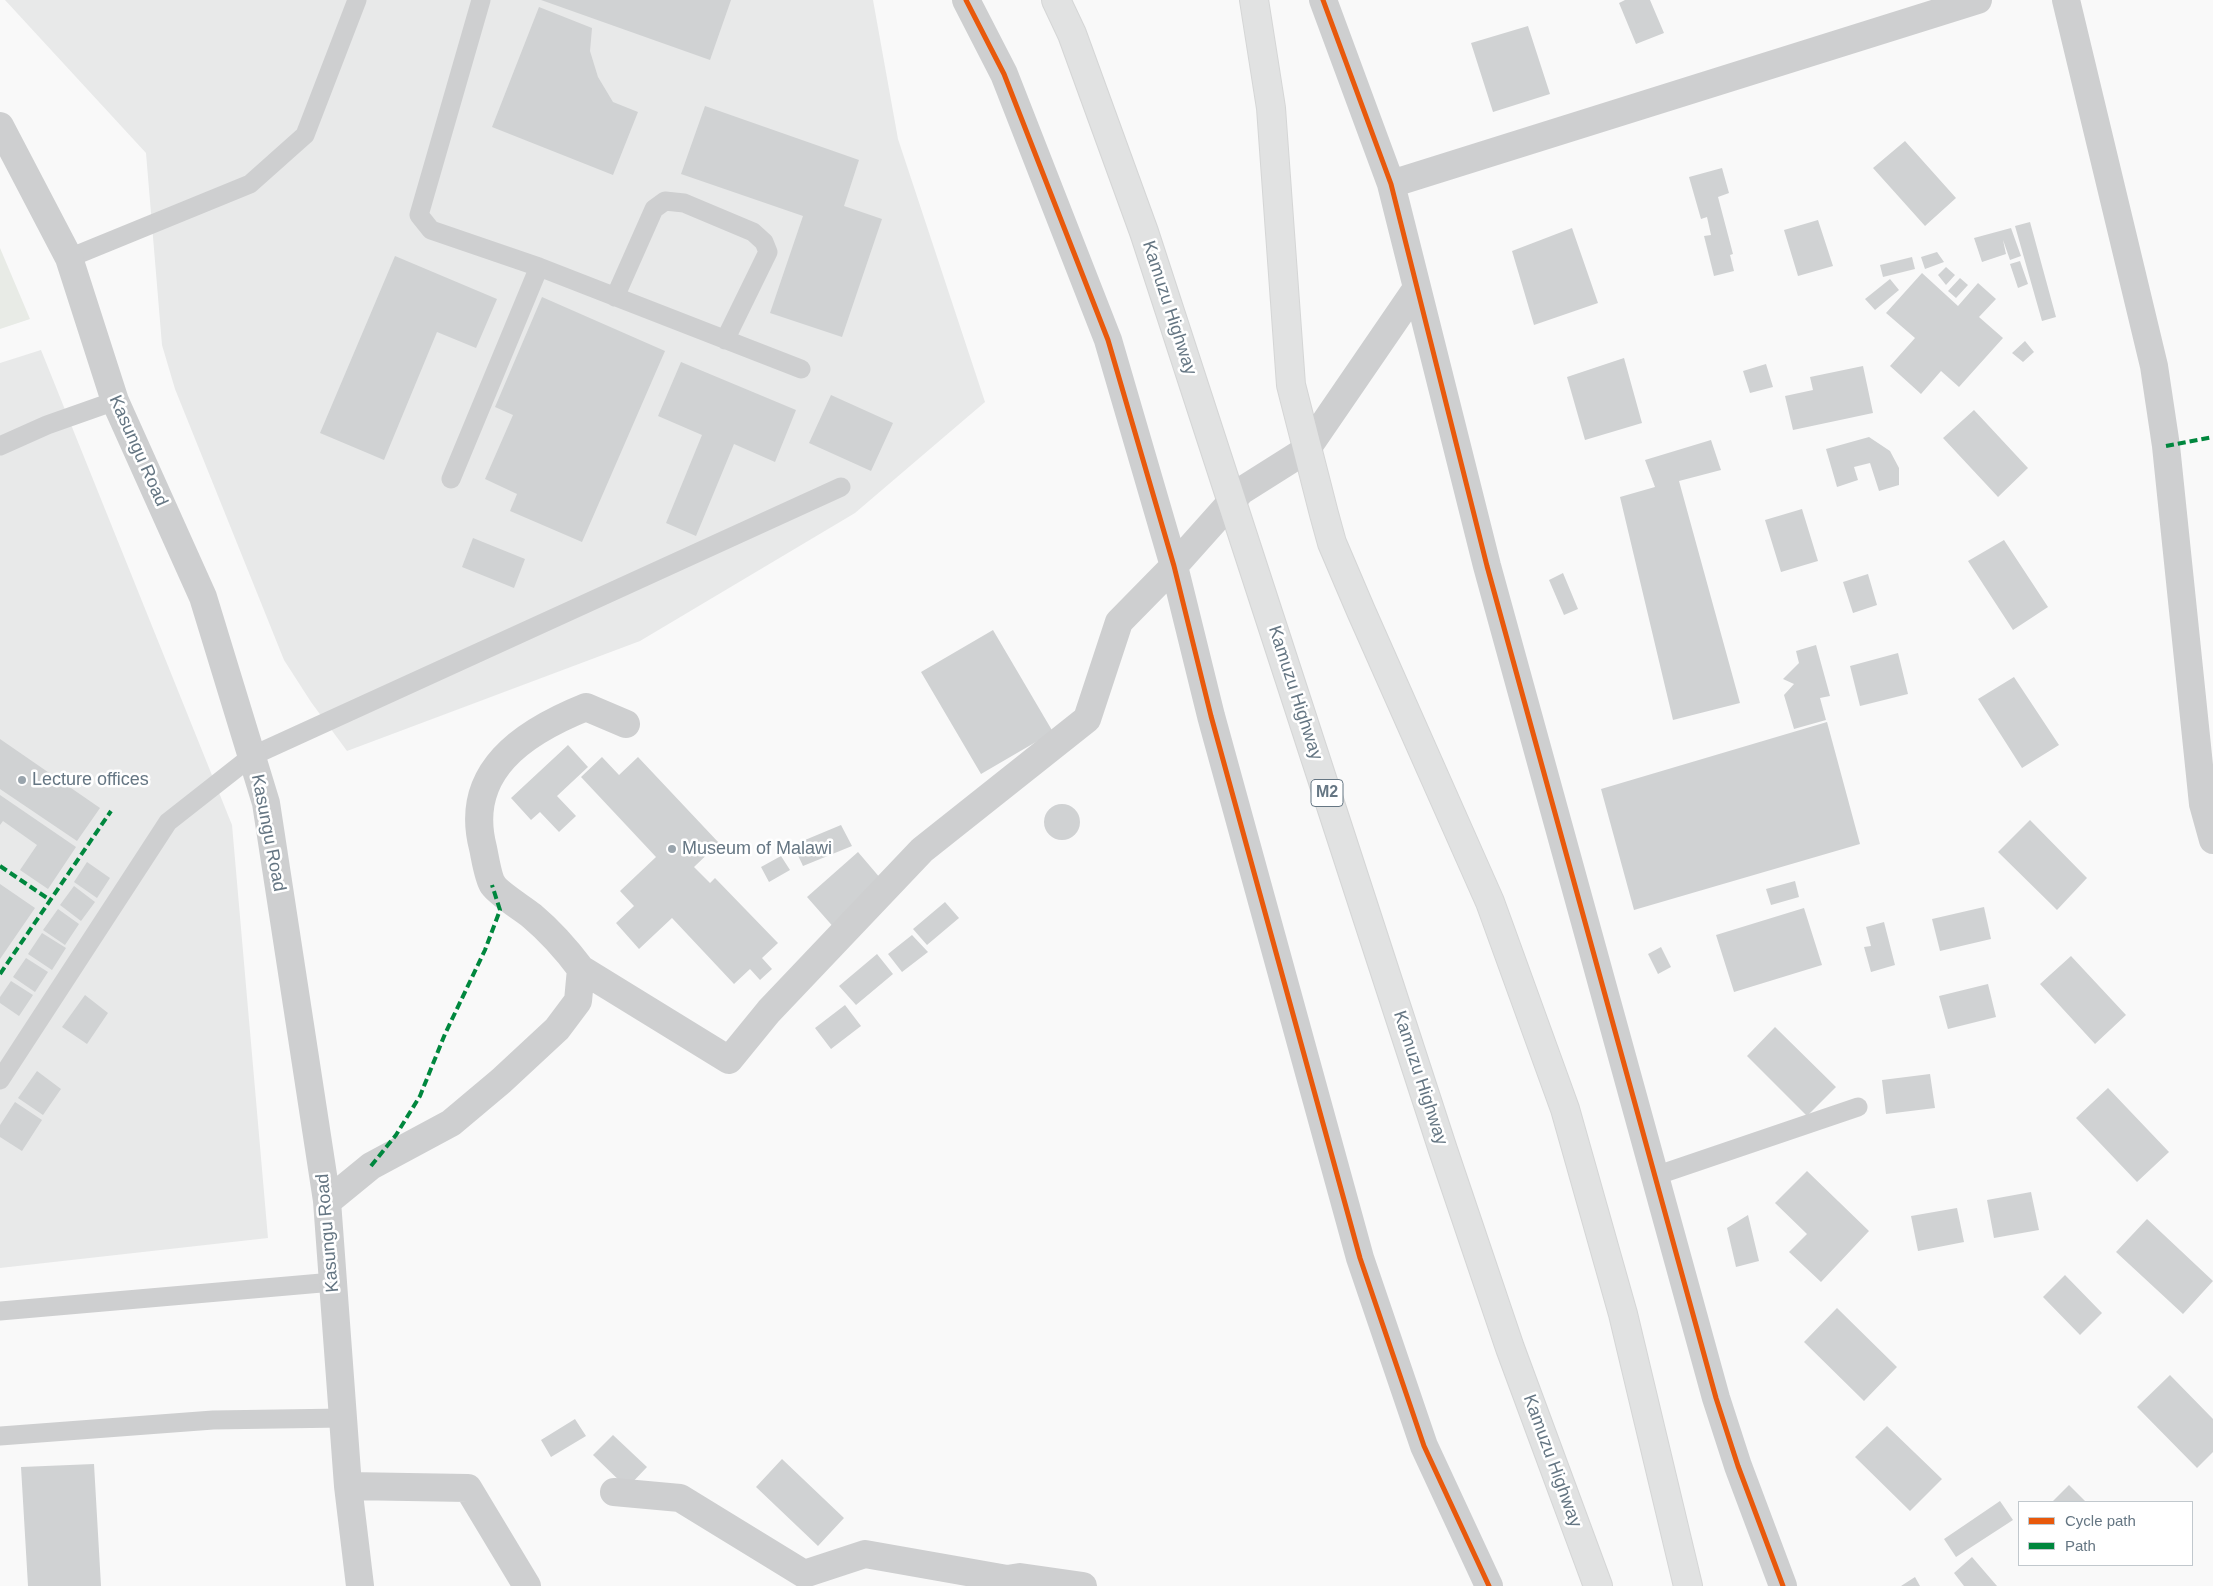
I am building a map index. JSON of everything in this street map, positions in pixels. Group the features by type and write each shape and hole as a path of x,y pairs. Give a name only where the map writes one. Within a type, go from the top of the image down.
{"highway":[{"name":"Kamuzu Highway","path":"1056,0 1072,34 1144,232 1446,1160 1510,1348 1598,1586"},
{"path":"1254,0 1271,108 1290,384 1306,450 1332,543 1490,902 1565,1109 1623,1314 1688,1586"}],"street":[{"path":"966,0 1004,74 1108,340 1174,566 1211,716 1360,1258 1424,1446 1489,1586"},
{"path":"1323,0 1391,184 1487,566 1716,1398 1738,1466 1783,1586"},
{"path":"1391,184 1978,0"},
{"path":"2066,0 2154,366 2166,446 2203,804 2213,840"},
{"name":"Kasungu Road","path":"0,126 69,258 115,402 203,597 266,803 327,1202 348,1486 360,1586"},
{"path":"626,724 586,707 556,719 515,745 490,775 480,802 480,836 492,885 559,940 581,969 729,1060 769,1011 922,850 1087,718 1119,622 1174,566 1241,491 1306,450 1417,288"},
{"path":"327,1202 371,1166 451,1123 558,1029 578,1001 581,969"},
{"path":"348,1486 468,1488 527,1586"},
{"path":"614,1492 680,1498 804,1574 866,1554 1001,1582 1020,1577 1083,1586"}],"lane":[{"path":"69,258 250,184 304,135 357,0"},
{"path":"481,0 419,215 430,230 539,267 801,369"},
{"path":"615,297 654,208 665,201 684,203 753,232 764,242 768,252 725,340"},
{"path":"451,479 539,267"},
{"path":"0,446 47,426 115,402"},
{"path":"0,1080 168,822 252,756 841,487"},
{"path":"1655,1176 1858,1107"},
{"path":"0,1311 333,1282"},
{"path":"0,1436 213,1420 343,1418"}],"shaded area":[{"path":"5,0 873,0 898,139 985,402 855,513 640,641 347,751 311,702 284,660 175,389 162,345 146,153"},
{"path":"0,248 30,319 0,329"},
{"path":"41,350 232,825 268,1238 0,1268 0,363"}],"building":[{"path":"541,0 731,0 710,60"},
{"path":"1625,0 1650,0 1664,33 1636,44 1619,3"},
{"path":"539,7 592,28 590,51 598,77 613,102 638,112 613,175 492,127"},
{"path":"1528,26 1550,94 1493,112 1471,43"},
{"path":"705,106 859,160 844,206 882,219 842,337 770,313 803,216 681,174"},
{"path":"1905,141 1956,198 1925,226 1873,168"},
{"path":"1722,168 1729,193 1718,197 1733,254 1730,255 1734,271 1714,276 1704,236 1711,235 1707,217 1701,219 1689,177"},
{"path":"1818,220 1833,266 1798,276 1784,230"},
{"path":"2030,222 2056,317 2042,321 2015,226"},
{"path":"1572,228 1598,303 1534,325 1512,251"},
{"path":"2011,228 2021,256 2010,260 2003,240 2006,254 1982,262 1974,238"},
{"path":"1937,252 1944,262 1925,269 1921,257"},
{"path":"395,256 497,299 476,348 437,332 384,460 320,433"},
{"path":"1912,257 1915,269 1883,277 1880,265"},
{"path":"2020,261 2028,284 2018,288 2010,264"},
{"path":"1946,267 1955,275 1946,285 1938,275"},
{"path":"1922,273 1958,306 1978,283 1996,299 1979,317 2003,338 1959,387 1941,371 1921,394 1890,366 1915,338 1886,313"},
{"path":"1960,278 1968,285 1956,298 1948,291"},
{"path":"1890,279 1899,290 1875,310 1865,299"},
{"path":"542,297 665,351 582,542 510,511 517,494 485,479 513,415 495,407"},
{"path":"2025,341 2034,352 2023,362 2012,353"},
{"path":"1624,358 1642,423 1585,440 1567,377"},
{"path":"681,362 796,410 775,462 734,444 696,536 666,523 702,435 658,416"},
{"path":"1766,364 1773,387 1750,393 1743,371"},
{"path":"1863,366 1873,413 1793,430 1785,396 1813,390 1810,377"},
{"path":"831,395 893,423 871,471 809,443"},
{"path":"1974,410 2028,468 1998,497 1943,438"},
{"path":"1869,437 1890,451 1899,468 1899,485 1879,491 1870,463 1854,467 1858,480 1837,487 1826,449"},
{"path":"1711,440 1721,470 1679,481 1740,703 1673,720 1620,497 1655,487 1645,460"},
{"path":"1802,509 1818,561 1781,572 1765,520"},
{"path":"473,538 525,559 514,588 462,567"},
{"path":"2004,540 2048,607 2013,630 1968,561"},
{"path":"1563,573 1578,609 1564,615 1549,580"},
{"path":"1868,574 1877,605 1853,613 1843,582"},
{"path":"993,630 1053,732 981,774 921,672"},
{"path":"1816,645 1830,696 1820,698 1826,720 1794,729 1784,695 1794,684 1783,679 1799,663 1796,651"},
{"path":"1898,653 1908,694 1860,706 1850,666"},
{"path":"2014,677 2059,745 2022,768 1978,699"},
{"path":"1827,722 1860,844 1634,910 1601,789"},
{"path":"0,739 100,808 77,841 0,789"},
{"path":"568,745 588,767 557,796 576,816 559,832 540,812 531,820 511,798"},
{"path":"602,757 619,775 638,757 719,843 694,867 710,883 715,878 778,943 762,958 772,969 760,980 750,969 734,984 672,918 639,949 616,923 634,906 620,891 656,857 581,777"},
{"path":"0,795 76,847 48,889 20,870 37,845 3,821 0,825"},
{"path":"1062,804 1069,805 1075,809 1079,815 1079,829 1075,835 1069,839 1062,840 1055,839 1049,835 1045,829 1044,822 1045,815 1049,809 1055,805"},
{"path":"2030,820 2087,878 2057,910 1998,852"},
{"path":"841,825 852,846 803,866 793,845"},
{"path":"858,852 887,886 836,930 807,897"},
{"path":"781,856 790,870 769,882 761,867"},
{"path":"87,862 110,878 97,898 74,882"},
{"path":"1795,881 1799,897 1771,905 1766,889"},
{"path":"0,884 35,908 0,959"},
{"path":"74,886 95,902 81,921 60,905"},
{"path":"945,902 959,918 927,945 913,929"},
{"path":"1984,907 1991,939 1940,951 1932,919"},
{"path":"1804,908 1822,965 1734,992 1716,935"},
{"path":"58,909 79,924 65,945 43,930"},
{"path":"1884,922 1895,965 1871,972 1864,947 1871,946 1866,927"},
{"path":"42,933 66,948 52,970 28,954"},
{"path":"912,935 928,952 902,972 888,954"},
{"path":"1661,947 1671,967 1658,974 1648,954"},
{"path":"877,954 893,974 856,1005 839,986"},
{"path":"2071,956 2126,1015 2095,1044 2040,984"},
{"path":"26,958 48,972 35,992 13,977"},
{"path":"11,981 33,995 19,1016 0,1003 0,997"},
{"path":"1988,984 1996,1017 1948,1029 1939,996"},
{"path":"85,995 108,1013 87,1044 62,1027"},
{"path":"845,1005 861,1026 831,1049 815,1028"},
{"path":"1775,1027 1836,1087 1807,1116 1747,1056"},
{"path":"37,1071 61,1089 43,1115 18,1098"},
{"path":"1930,1074 1935,1108 1886,1114 1882,1080"},
{"path":"2108,1088 2169,1152 2137,1182 2076,1118"},
{"path":"15,1102 42,1120 22,1151 0,1137 0,1125"},
{"path":"1807,1171 1869,1231 1821,1282 1789,1252 1807,1234 1775,1203"},
{"path":"2031,1192 2039,1230 1994,1238 1987,1200"},
{"path":"1957,1208 1964,1242 1918,1251 1911,1216"},
{"path":"1748,1215 1759,1261 1736,1267 1727,1228"},
{"path":"2147,1219 2213,1281 2183,1314 2116,1252"},
{"path":"2065,1275 2102,1313 2080,1335 2043,1297"},
{"path":"1837,1308 1897,1367 1864,1401 1804,1342"},
{"path":"2170,1375 2213,1419 2213,1452 2197,1468 2137,1407"},
{"path":"575,1419 586,1436 551,1457 541,1440"},
{"path":"1887,1426 1942,1479 1910,1511 1855,1457"},
{"path":"613,1435 647,1467 627,1488 593,1455"},
{"path":"782,1459 844,1518 818,1546 756,1487"},
{"path":"94,1464 101,1586 28,1586 21,1467"},
{"path":"2069,1485 2085,1501 2053,1501"},
{"path":"2000,1501 2013,1520 1956,1557 1944,1539"},
{"path":"1972,1557 1997,1586 1964,1586 1954,1573"},
{"path":"1915,1577 1920,1586 1901,1586"}],"marked path":[{"path":"2166,446 2213,437"},
{"path":"0,974 111,811"},
{"path":"0,866 50,900"},
{"path":"371,1166 396,1135 420,1096 445,1034 485,950 500,910 492,885"}],"cycle path":[{"path":"966,0 1004,74 1108,340 1174,566 1211,716 1360,1258 1424,1446 1489,1586"},
{"path":"1323,0 1391,184 1487,566 1716,1398 1738,1466 1783,1586"}],"place":[{"name":"Lecture offices","path":"22,780"},
{"name":"Museum of Malawi","path":"672,849"}]}
